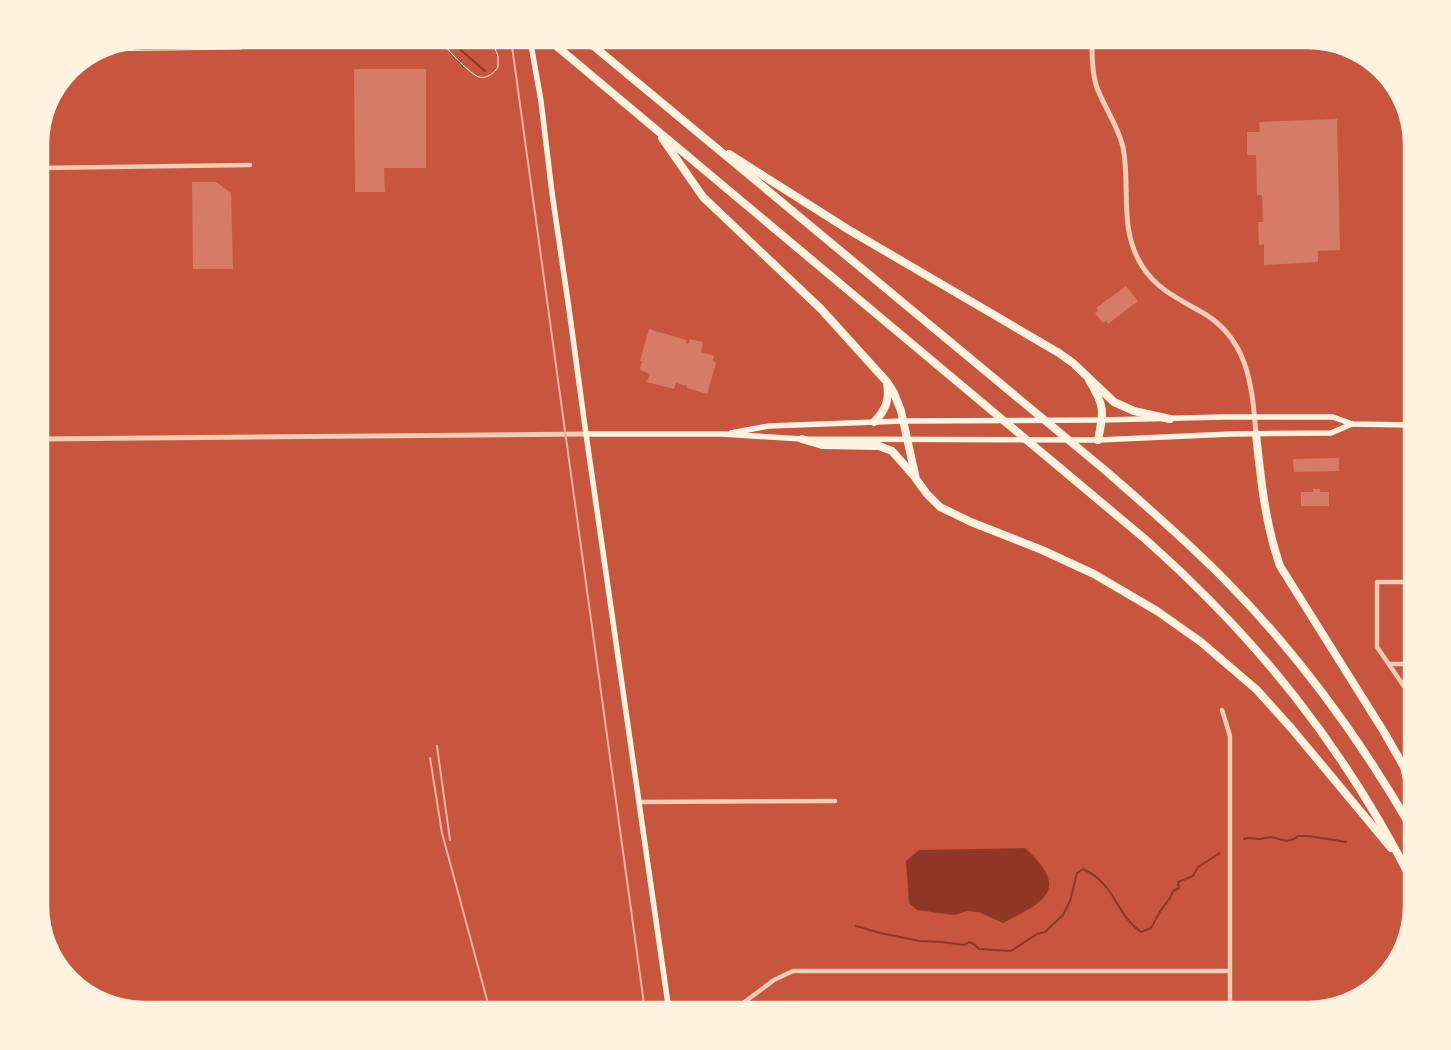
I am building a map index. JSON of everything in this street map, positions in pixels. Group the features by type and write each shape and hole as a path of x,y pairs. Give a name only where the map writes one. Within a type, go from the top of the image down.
{"highway":[{"path":"559,48 1175,566 1210,599 1256,648 1340,757 1379,818 1404,866"},
{"path":"597,48 1026,405 1188,544 1274,632 1314,681 1346,723 1375,766 1404,815"},
{"path":"657,130 703,197 821,309 887,382 898,402 916,480"},
{"path":"704,138 849,230 1059,353 1074,363 1114,402 1134,411 1170,419"},
{"path":"1085,374 1102,405 1102,420 1098,440"},
{"path":"874,422 886,407 887,382"},
{"path":"1256,434 1264,507 1280,566 1404,767"},
{"path":"802,439 822,445 879,446 892,451 940,507 1094,574 1157,611 1201,642 1257,690 1292,729 1402,862"}],"main road":[{"path":"532,48 541,101 586,434 668,1002"},
{"path":"722,434 769,426 903,421 1333,417 1352,424 1404,425"},
{"path":"586,434 722,434 802,439 1098,440 1330,432 1352,424"}],"street":[{"path":"1092,48 1093,70 1098,88 1114,122 1122,145 1126,220 1136,256 1148,274 1164,290 1181,302 1208,316 1235,343 1246,364 1250,377 1256,434"},
{"path":"48,168 250,165"},
{"path":"48,439 586,434"},
{"path":"1404,582 1377,582 1377,647 1404,686"},
{"path":"1389,664 1404,664"},
{"path":"1222,710 1230,736 1230,1002"},
{"path":"639,802 835,801"},
{"path":"745,1002 774,980 793,971 1229,971"}],"path":[{"path":"119,51 244,48"},
{"path":"447,48 475,75 486,77 493,74 498,67 496,48"}],"shaded area":[{"path":"1025,848 1039,862 1047,874 1049,884 1047,893 1031,908 1003,923 979,912 967,911 954,915 917,910 909,903 906,861 919,850"}],"building":[{"path":"354,69 426,69 426,168 384,168 385,192 355,192"},
{"path":"1337,119 1340,250 1318,251 1318,262 1264,265 1264,244 1259,245 1258,222 1263,222 1262,195 1257,195 1256,155 1247,155 1247,132 1260,132 1259,122"},
{"path":"192,182 216,182 231,193 233,269 193,269"},
{"path":"1126,286 1138,301 1108,324 1106,321 1103,323 1095,313 1098,311 1096,308"},
{"path":"649,329 686,340 688,344 690,339 703,342 701,352 714,356 713,360 716,363 707,394 676,383 674,389 647,382 650,374 640,370 642,361 640,361"},
{"path":"1339,458 1339,471 1294,472 1293,459"},
{"path":"1313,489 1320,489 1320,492 1329,492 1329,506 1301,506 1301,492 1313,492"}],"waterway":[{"path":"458,48 485,71"},
{"path":"1244,839 1271,837 1287,841 1298,836 1309,836 1346,842"},
{"path":"856,926 920,941 964,945 969,942 979,949 1011,951 1037,934 1045,932 1063,915 1070,901 1077,873 1083,869 1094,875 1102,883 1132,925 1141,932 1151,928 1173,891 1179,888 1178,882 1193,876 1198,867 1220,853"}],"railway":[{"path":"512,48 644,1002"},
{"path":"437,746 450,840"},
{"path":"430,758 442,833 488,1002"}]}
